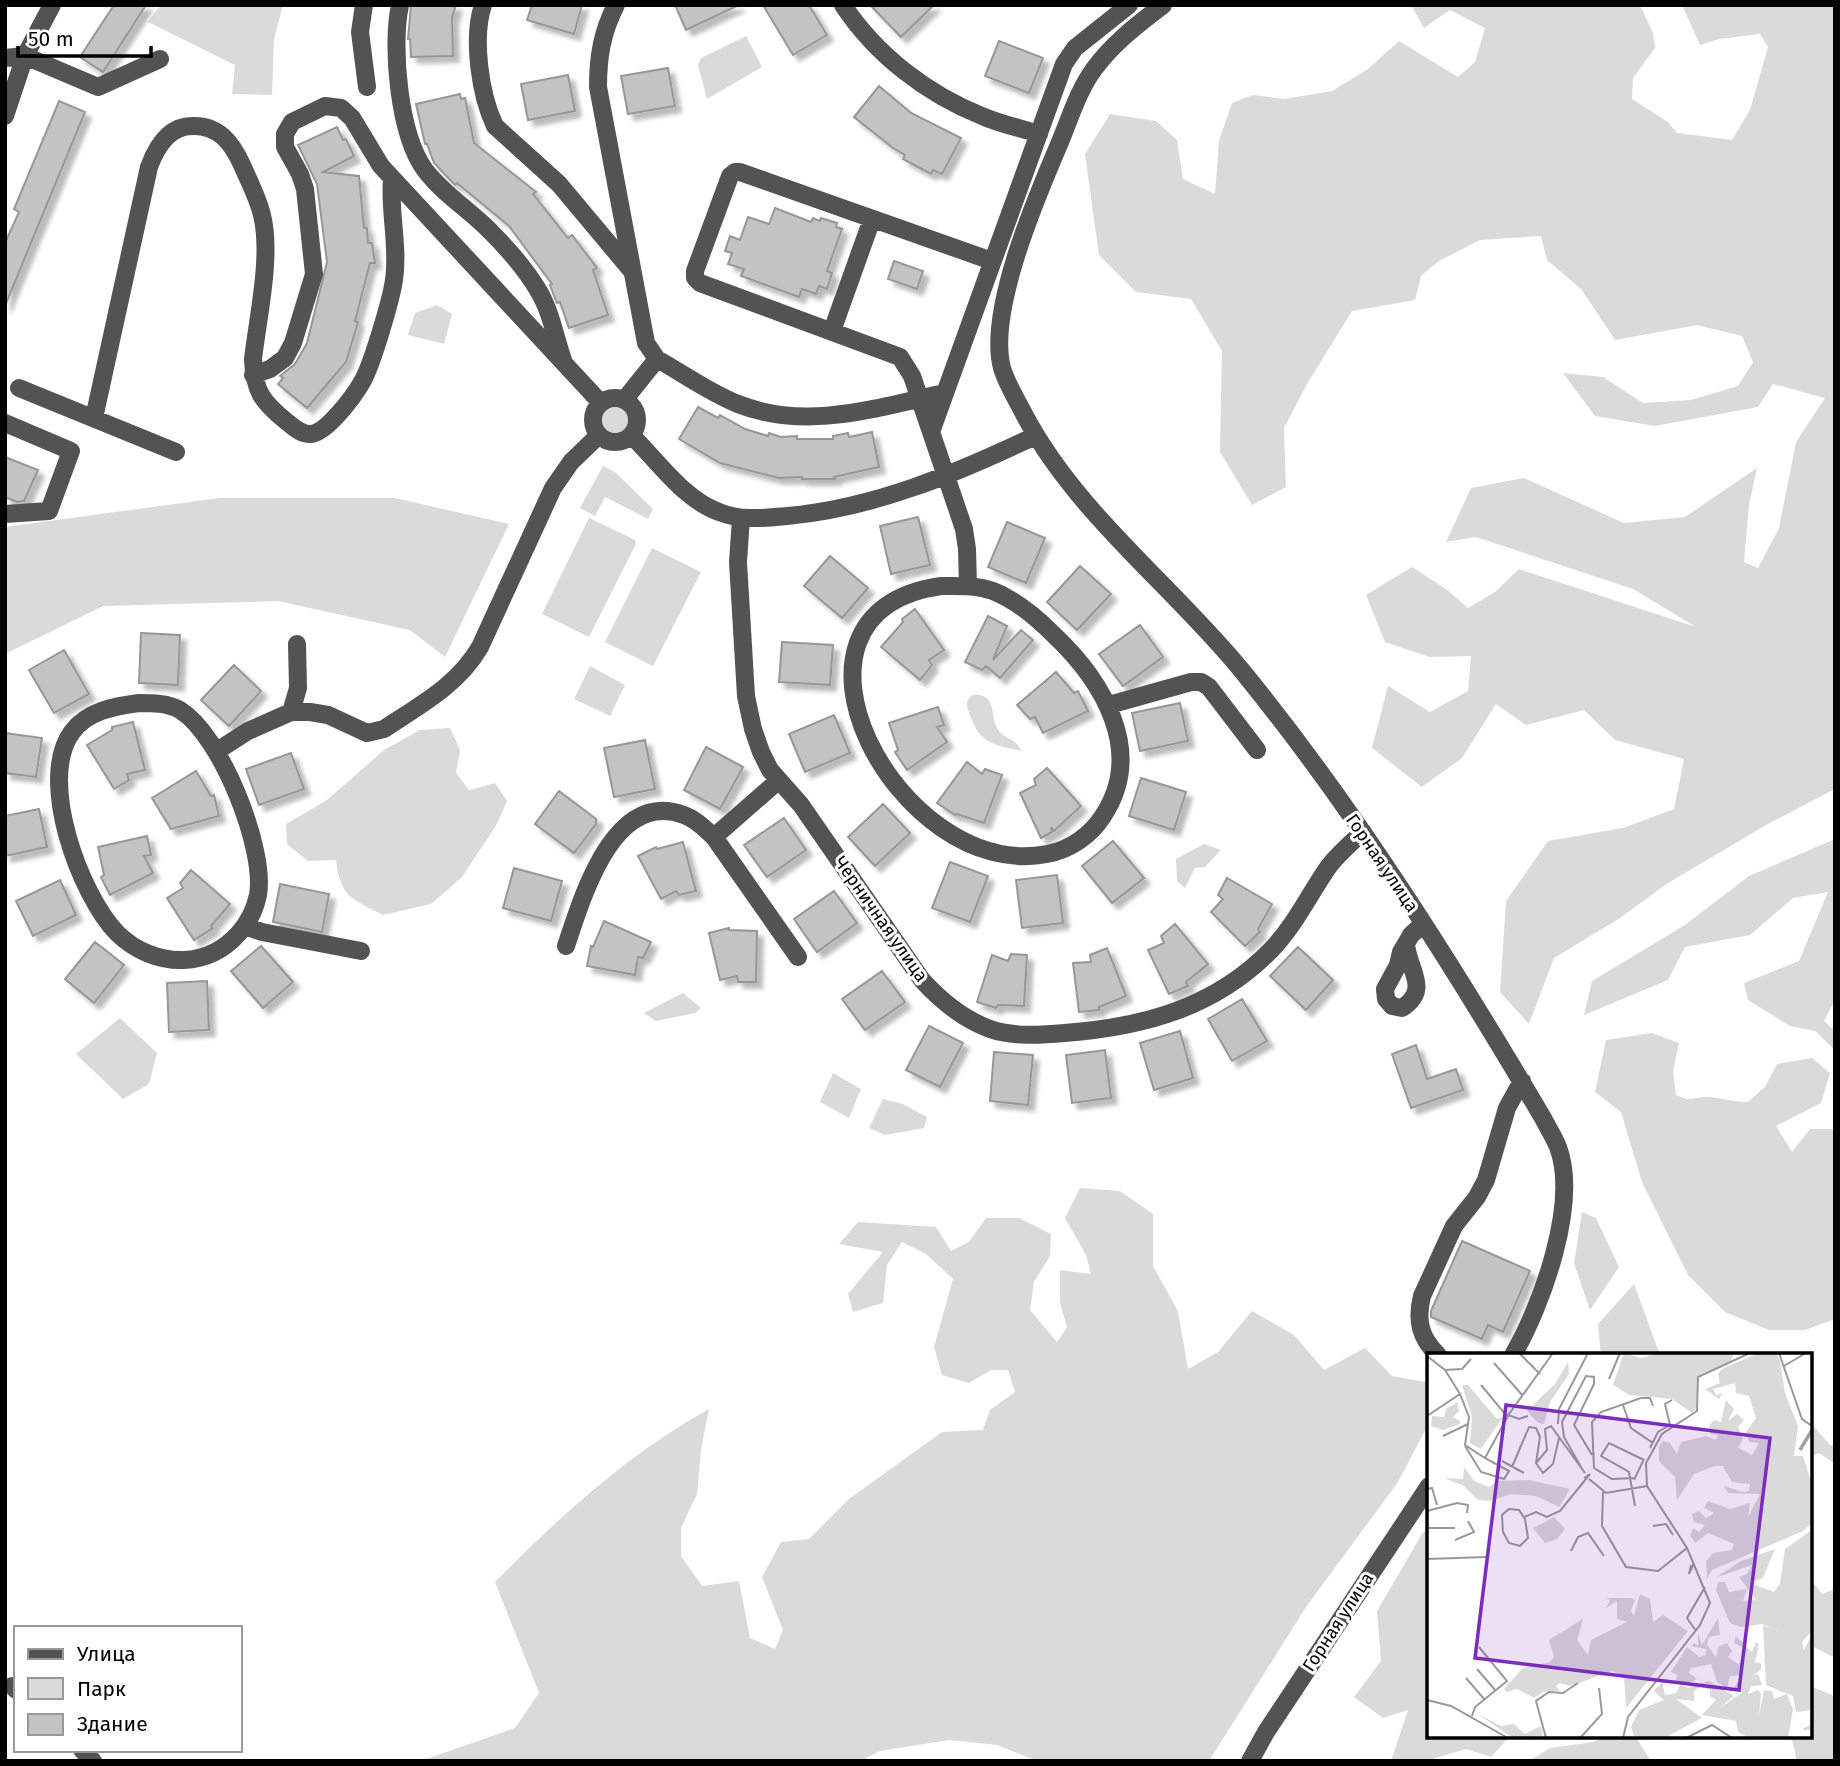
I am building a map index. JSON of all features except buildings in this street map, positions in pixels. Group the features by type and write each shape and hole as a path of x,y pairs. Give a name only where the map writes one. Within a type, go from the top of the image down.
{"street":[{"path":"5,116 25,56 52,5"},
{"path":"364,5 360,32 368,87"},
{"path":"400,5 397,19 398,82 416,153 425,170 492,232 537,289 545,304 564,364"},
{"path":"483,5 478,30 481,77 495,126 555,179 633,273"},
{"path":"616,5 600,43 598,87 646,343 657,359 736,404 785,417 836,416 944,393"},
{"path":"843,5 877,48 904,71 952,102 983,117 1039,134"},
{"path":"930,432 1069,55 1129,5"},
{"name":"Горная улица","path":"1163,5 1122,36 1086,82 1039,192 1009,278 1000,332 1001,363 1007,382 1035,436 1107,525 1242,671 1363,832 1522,1082 1559,1148 1565,1187 1559,1233 1534,1308 1514,1353"},
{"path":"5,58 25,56 98,88 160,59"},
{"path":"253,375 270,369 285,358 293,343 314,274 306,189 285,147 285,134 292,122 325,106 341,108 352,118 372,153 392,178 600,402"},
{"path":"93,418 149,167 156,148 172,131 188,125 206,126 222,134 233,146 262,215 266,253 253,375 259,394 270,408 299,431 309,434 320,432 328,424 362,382 368,367 394,281 390,201 392,178"},
{"path":"968,586 964,528 912,376 900,357 700,283 695,278 695,271 730,176 734,172 992,261"},
{"path":"832,331 872,219"},
{"path":"625,399 657,359"},
{"path":"19,388 177,452"},
{"path":"613,397 625,399 631,404 637,416 631,435 612,442 598,435 592,423 600,402 613,397"},
{"path":"5,423 71,451 49,512 5,514"},
{"path":"217,751 248,731 291,712 328,715 360,732 375,732 455,681 470,665 480,647 553,488 571,462 598,435"},
{"path":"631,435 697,500 718,512 741,518 762,519 804,515 869,501 946,477 1035,436"},
{"name":"Черничная улица","path":"741,518 738,562 746,696 761,752 770,770 801,805 922,980 940,999 962,1015 992,1029 1046,1035 1121,1027 1154,1020 1181,1010 1215,993 1247,972 1273,948 1329,867 1363,832"},
{"path":"968,586 993,591 1036,617 1085,667 1109,705 1119,749 1116,788 1098,825 1065,849 1048,854 1002,856 956,838 908,799 891,778 863,731 854,704 852,677 855,652 877,612 897,598 922,589 968,586"},
{"path":"291,712 298,688 298,644"},
{"path":"1109,705 1191,682 1201,682 1209,687 1257,750"},
{"path":"139,703 177,709 193,720 217,751 236,794 255,852 258,894 254,911 229,945 214,954 195,959 164,958 135,948 118,934 92,897 80,873 62,807 60,762 65,743 74,729 87,718 104,710 139,703"},
{"path":"715,837 779,780"},
{"path":"566,946 587,884 596,865 618,834 632,821 649,813 666,811 698,822 715,837 797,957"},
{"path":"1406,944 1410,935 1423,924"},
{"path":"245,926 262,932 361,951"},
{"path":"1436,1353 1427,1344 1421,1331 1419,1309 1422,1296 1454,1226 1477,1197 1486,1180 1507,1108 1522,1082"},
{"name":"Горная улица","path":"1250,1761 1266,1732 1427,1489"}],"green space":[{"path":"161,5 283,5 274,39 272,95 232,94 235,65 148,22"},
{"path":"1411,5 1640,5 1653,33 1655,48 1633,78 1632,99 1668,122 1677,133 1732,140 1750,110 1768,47 1760,34 1719,39 1700,45 1682,5 1835,5 1835,789 1766,825 1668,883 1620,918 1554,958 1529,1024 1500,992 1506,901 1548,841 1623,828 1674,809 1684,759 1615,740 1584,710 1526,725 1496,704 1462,758 1422,787 1372,748 1388,686 1430,712 1468,691 1471,656 1430,657 1385,642 1366,595 1412,567 1446,589 1468,608 1495,592 1519,569 1696,627 1633,589 1476,537 1446,542 1471,488 1524,478 1624,523 1685,517 1757,468 1749,505 1744,562 1758,568 1779,528 1796,442 1825,398 1773,384 1758,407 1655,426 1595,416 1563,373 1603,377 1643,403 1691,400 1738,386 1753,362 1742,336 1697,325 1615,340 1581,289 1547,260 1541,236 1480,240 1439,261 1421,276 1415,300 1352,311 1307,384 1284,428 1286,487 1252,505 1220,452 1222,351 1191,299 1136,292 1099,255 1085,154 1110,114 1156,121 1177,140 1183,179 1215,194 1219,141 1232,103 1253,95 1284,99 1332,91 1368,69 1399,41 1458,77 1475,62 1485,28 1450,10 1424,28"},
{"path":"746,36 762,67 707,99 698,65 701,58"},
{"path":"437,305 452,314 444,344 408,335 415,313"},
{"path":"615,407 624,411 628,420 624,429 615,433 606,429 602,420 606,411"},
{"path":"603,466 615,472 653,509 648,519 605,497 595,516 580,508"},
{"path":"219,498 395,498 509,524 445,657 410,630 278,601 103,606 5,654 5,527"},
{"path":"589,518 635,540 636,544 589,637 542,614"},
{"path":"652,548 701,572 653,666 605,642"},
{"path":"590,666 625,685 610,716 574,699"},
{"path":"973,695 986,697 997,728 1002,735 1016,743 1021,751 988,741 978,732 967,706 968,699"},
{"path":"450,728 460,750 456,773 469,790 495,783 507,801 497,824 462,877 431,904 383,915 349,895 341,882 336,860 308,861 287,844 286,824 327,800 384,750 420,730"},
{"path":"1835,839 1835,1000 1824,1021 1835,1031 1835,1050 1815,1031 1790,1026 1748,1000 1744,983 1799,961 1828,892 1793,898 1750,935 1685,947 1668,980 1584,1015 1592,981 1685,925 1749,876"},
{"path":"1204,844 1221,850 1205,867 1195,868 1185,888 1177,881 1176,859"},
{"path":"683,993 701,1008 695,1013 656,1021 644,1013"},
{"path":"120,1018 157,1053 149,1084 123,1099 76,1054"},
{"path":"1652,1033 1679,1043 1673,1071 1676,1095 1686,1099 1709,1097 1748,1102 1765,1087 1777,1064 1812,1058 1830,1073 1821,1103 1776,1126 1792,1152 1810,1129 1835,1129 1835,1319 1805,1330 1769,1330 1725,1312 1688,1275 1642,1182 1621,1112 1595,1092 1606,1040"},
{"path":"833,1073 861,1089 849,1118 820,1102"},
{"path":"883,1099 903,1104 927,1117 924,1128 885,1135 869,1128"},
{"path":"1080,1188 1120,1191 1153,1214 1153,1266 1178,1311 1188,1369 1218,1352 1252,1311 1294,1335 1324,1370 1365,1348 1392,1376 1427,1384 1427,1427 1398,1482 1306,1607 1209,1761 1037,1761 997,1745 949,1740 880,1751 861,1761 421,1761 515,1728 539,1693 495,1582 544,1534 623,1466 709,1409 701,1450 697,1494 681,1528 681,1556 702,1586 739,1581 750,1638 775,1649 783,1630 762,1577 781,1542 809,1539 849,1499 942,1432 983,1430 990,1410 1015,1392 1008,1370 991,1370 969,1383 942,1375 934,1347 953,1279 926,1254 902,1242 887,1265 883,1303 853,1312 848,1294 883,1252 839,1244 858,1222 936,1227 951,1251 969,1242 986,1218 1019,1218 1051,1234 1050,1256 1034,1282 1030,1310 1057,1342 1067,1327 1060,1303 1060,1270 1091,1274 1086,1255 1065,1218"},
{"path":"1582,1212 1596,1218 1619,1267 1590,1310 1574,1263"},
{"path":"1634,1284 1659,1353 1601,1353 1598,1324"},
{"path":"1812,1424 1830,1445 1835,1445 1835,1464 1819,1453 1812,1456"},
{"path":"1427,1529 1427,1738 1508,1738 1491,1757 1466,1749 1425,1761 1391,1761 1408,1710 1383,1718 1354,1697 1381,1661 1377,1611"},
{"path":"1812,1581 1822,1594 1835,1589 1835,1658 1812,1646"},
{"path":"1812,1687 1835,1696 1835,1761 1797,1761 1791,1738 1812,1738"},
{"path":"1603,1738 1636,1738 1651,1761 1529,1761 1550,1748"}]}
